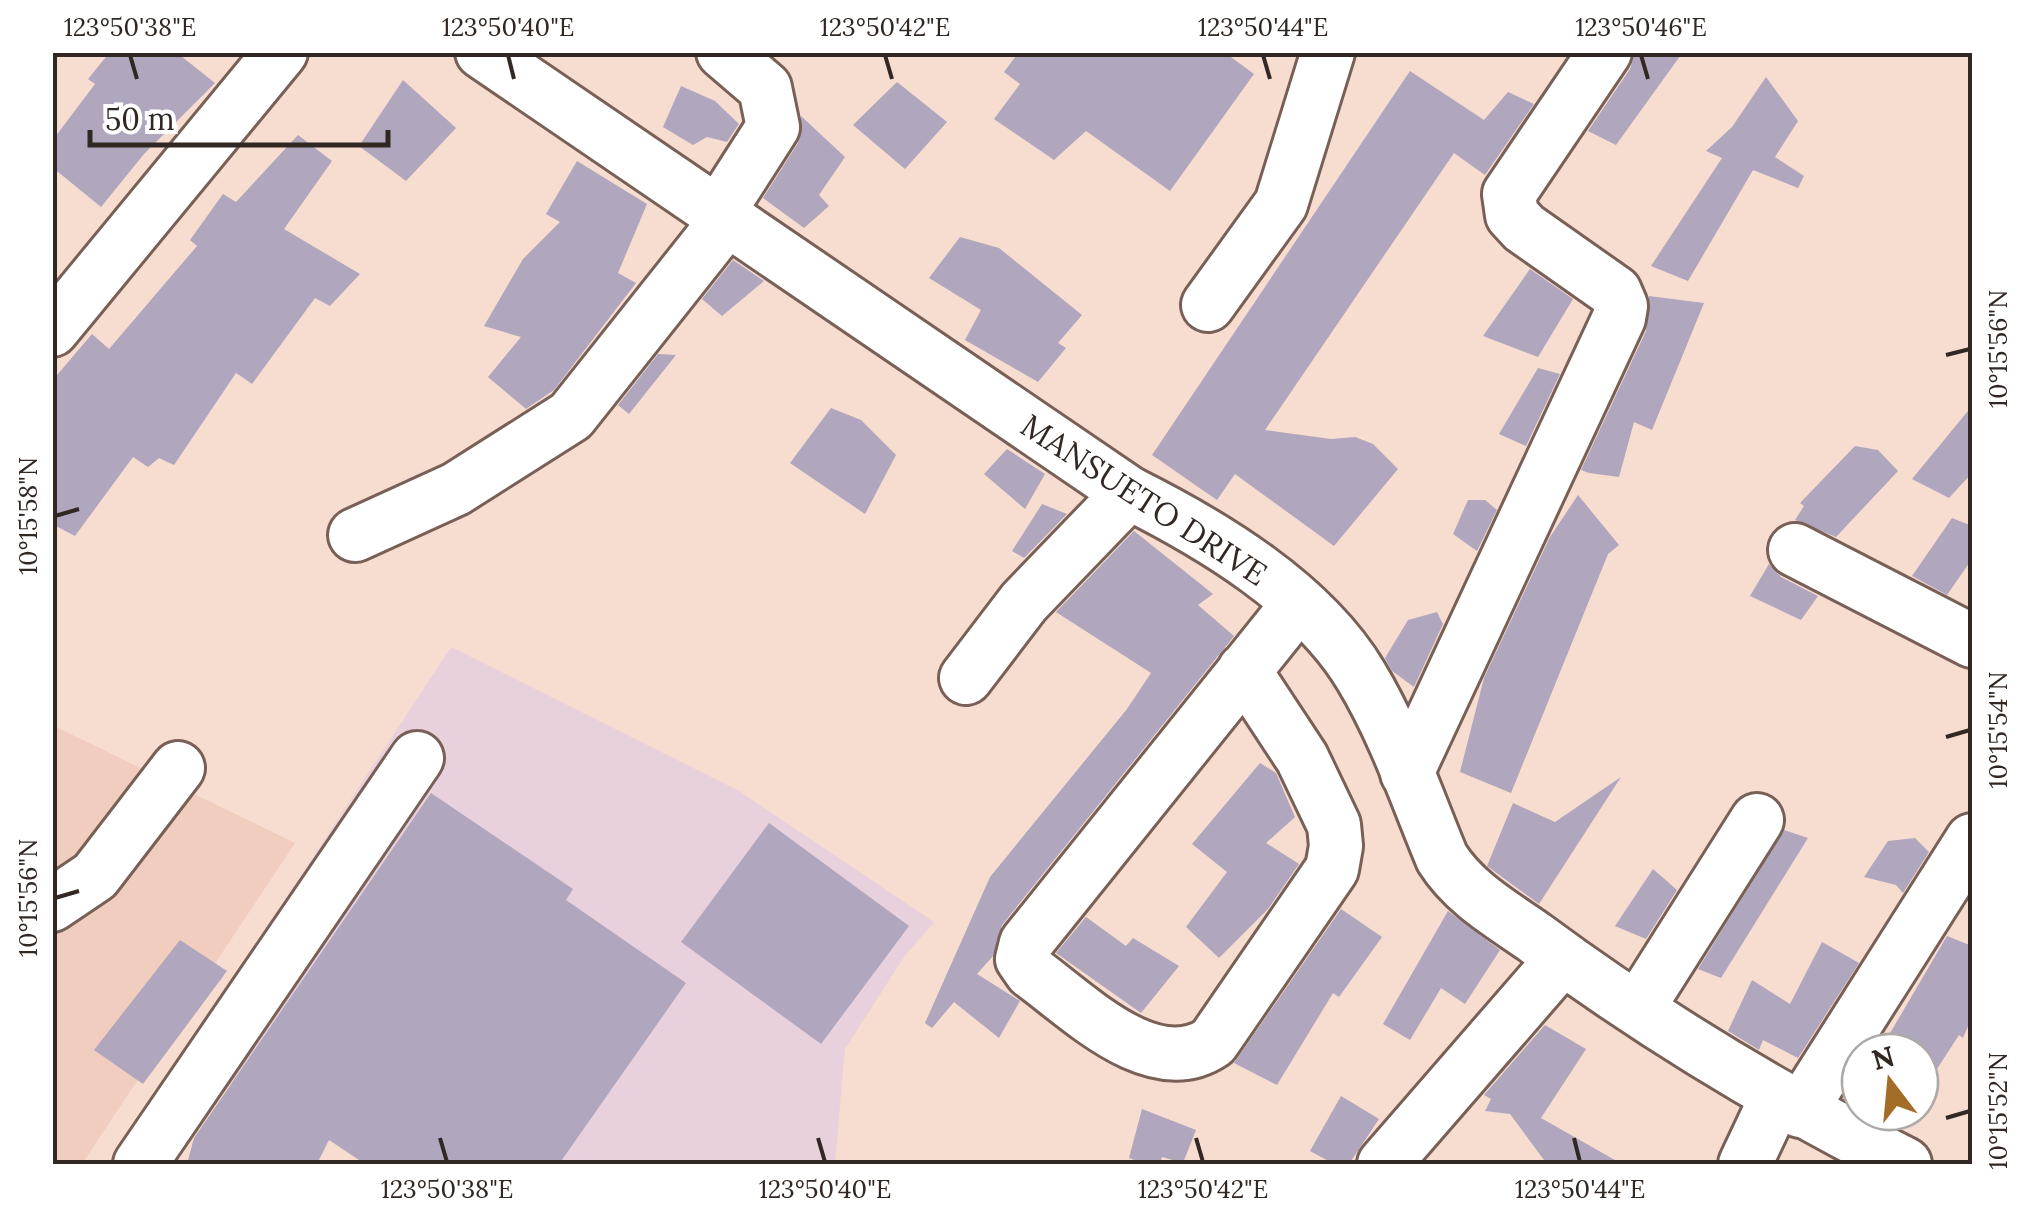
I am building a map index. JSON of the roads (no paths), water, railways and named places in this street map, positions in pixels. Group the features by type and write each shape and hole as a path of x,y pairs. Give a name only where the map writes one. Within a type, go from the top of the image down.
{"street":[{"path":"52,330 281,52"},
{"name":"MANSUETO DRIVE","path":"482,52 720,219 1128,494 1201,529 1300,603 1360,674 1442,858 1461,884 1562,959 1788,1104 1905,1164"},
{"path":"355,536 456,489 572,416 720,219 773,127 765,88 723,52"},
{"path":"1208,304 1281,204 1328,52"},
{"path":"1407,773 1619,318 1621,306 1615,292 1524,228 1512,215 1509,194 1605,52"},
{"path":"966,678 1024,602 1128,494"},
{"path":"1796,550 1972,641"},
{"path":"1244,670 1302,758 1334,825 1332,870 1213,1042 1199,1052 1156,1051 1126,1040 1030,972 1022,959 1026,943 1244,670 1300,603"},
{"path":"140,1164 417,758"},
{"path":"52,904 95,876 178,768"},
{"path":"1638,1008 1756,820"},
{"path":"1745,1164 1972,840"},
{"path":"1384,1164 1562,959"}]}
